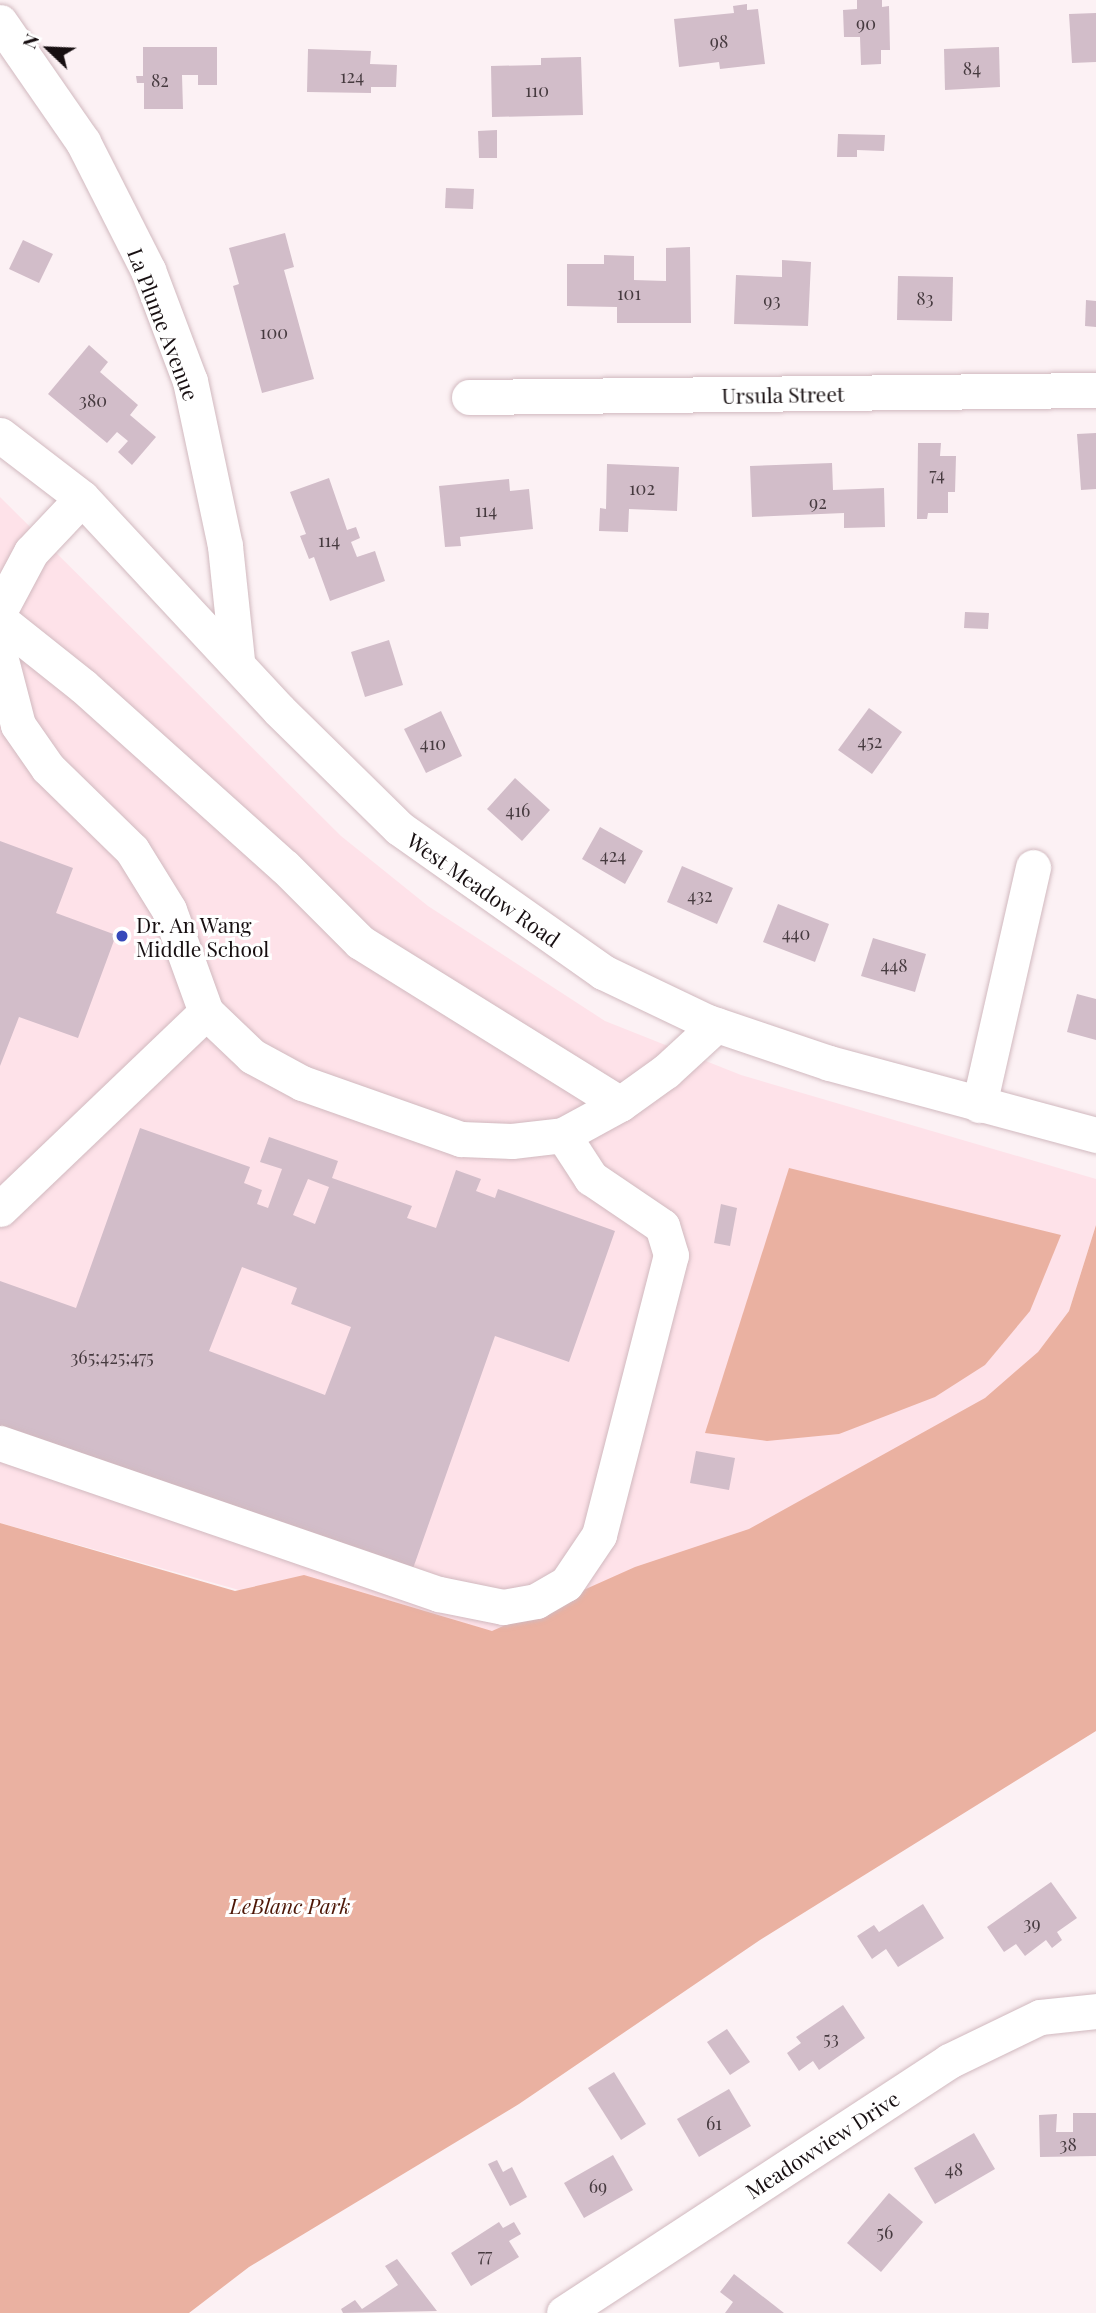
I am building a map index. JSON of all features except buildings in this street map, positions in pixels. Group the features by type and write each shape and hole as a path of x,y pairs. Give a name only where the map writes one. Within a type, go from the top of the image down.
{"street":[{"name":"La Plume Avenue","path":"0,22 83,142 148,270 185,369 225,545 237,660"},
{"name":"Ursula Street","path":"469,397 1096,390"},
{"name":"West Meadow Road","path":"0,435 82,498 237,660 279,710 399,828 603,972 716,1025 979,1105 1096,1135"},
{"path":"0,610 31,552 82,498"},
{"path":"0,620 83,686 285,867 359,942 620,1104"},
{"path":"0,656 18,725 48,768 132,850 169,910 205,1012 252,1056 302,1083 461,1139 512,1141 563,1135 620,1104 666,1071 716,1025"},
{"path":"979,1105 1033,867"},
{"path":"0,1209 205,1012"},
{"path":"0,1443 439,1594 503,1607 536,1601 566,1584 599,1535 671,1255 662,1227 591,1178 563,1135"},
{"name":"Meadowview Drive","path":"588,2307 949,2061 1040,2017 1096,2011"}],"shaded area":[{"path":"0,497 341,836 428,906 605,1021 741,1075 1096,1179 1096,1225 1069,1311 943,1478 475,1656 0,1523"}],"green space":[{"path":"789,1168 1061,1235 1030,1311 985,1365 935,1397 839,1434 767,1441 705,1433"},
{"name":"LeBlanc Park","path":"1096,1225 1096,1731 760,1940 519,2104 249,2267 189,2313 0,2313 0,1523 235,1591 304,1575 492,1631 635,1567 749,1529 985,1398 1038,1352 1069,1311"}],"place":[{"name":"Dr. An Wang Middle School","path":"122,936"}]}
